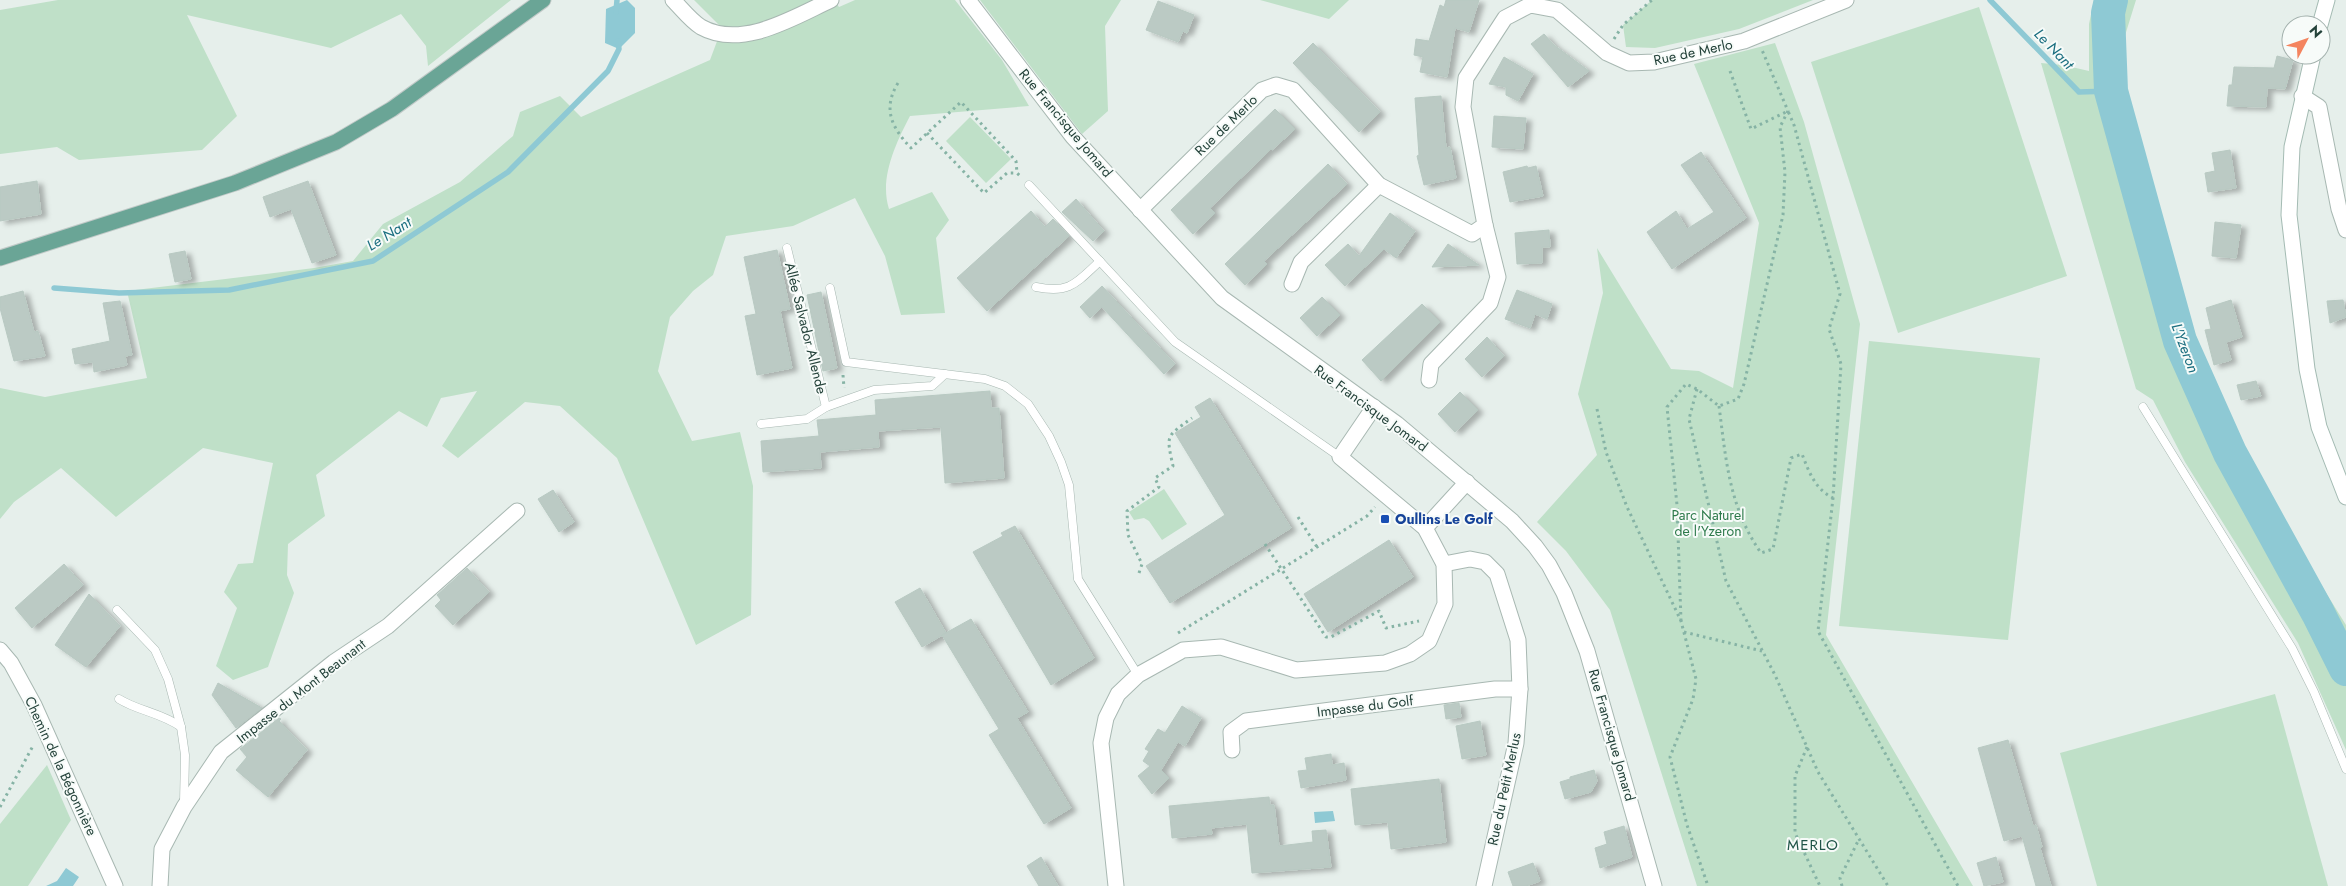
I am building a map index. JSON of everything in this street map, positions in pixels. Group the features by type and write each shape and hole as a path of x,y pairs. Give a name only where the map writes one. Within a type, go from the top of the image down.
{"main road":[{"path":"0,258 236,183 336,142 392,109 543,0"}],"street":[{"path":"673,0 700,26 722,35 748,34 778,24 831,0"},
{"name":"Rue Francisque Jomard","path":"968,0 1073,137 1222,298 1424,445 1512,521 1535,546 1549,565 1578,624 1604,703 1654,886"},
{"name":"Rue de Merlo","path":"1429,380 1431,364 1490,303 1498,277 1485,225 1463,106 1466,78 1505,18 1530,5 1556,10 1607,53 1629,63 1654,62 1744,41 1846,0"},
{"path":"2323,15 2327,0"},
{"path":"2310,65 2292,147 2290,205 2297,293 2307,369 2319,427 2346,497"},
{"name":"Rue de Merlo","path":"1140,210 1262,90 1276,85 1292,90 1379,185 1472,234 1485,225"},
{"path":"2302,96 2319,107 2339,209 2346,230"},
{"path":"1292,284 1301,262 1379,185"},
{"path":"1116,886 1101,743 1106,718 1118,694 1138,675 1184,650 1221,647 1296,670 1385,663 1410,654 1429,640 1445,604 1444,564 1425,528 1340,457 1374,407"},
{"path":"1425,528 1467,482"},
{"name":"Impasse du Mont Beaunant","path":"160,886 162,850 184,807 222,752 334,662 388,626 517,511"},
{"name":"Rue du Petit Merlus","path":"1444,564 1470,559 1486,562 1497,574 1518,640 1520,689 1516,743 1484,886"},
{"name":"Chemin de la Bégonnière","path":"0,650 11,663 43,726 115,886"},
{"name":"Impasse du Golf","path":"1232,750 1232,732 1246,721 1495,689 1520,689"}],"lane":[{"path":"1029,185 1175,342 1340,457"},
{"name":"Allée Salvador Allende","path":"787,248 826,407"},
{"path":"1036,287 1055,291 1072,285 1100,261"},
{"path":"830,288 846,362 985,379 1005,386 1028,404 1049,436 1061,462 1068,485 1078,579 1138,675"},
{"name":"Allée Salvador Allende","path":"761,424 808,419 826,407 874,390 932,386 945,374"},
{"path":"2143,407 2292,648 2314,692 2346,770"},
{"path":"117,610 155,650 168,679 181,727 185,755 184,807"},
{"path":"119,699 132,707 170,719 181,727"}],"path":[{"path":"1607,53 1622,25 1652,0"},
{"path":"1756,36 1794,125 1840,294 1829,329 1841,364 1833,498 1818,632 1958,886"},
{"path":"1730,71 1751,128 1788,111"},
{"path":"898,84 889,103 890,119 900,136 911,148 961,102 1016,161 1017,172 1029,185"},
{"path":"1719,406 1738,400 1744,384 1781,224 1785,172 1780,127 1788,111"},
{"path":"927,133 984,193 1007,173 1017,172"},
{"path":"845,401 843,369 846,362"},
{"path":"1681,621 1677,505 1667,407 1686,384 1697,389 1719,406 1728,482 1751,538 1761,553 1772,548 1791,458 1802,454 1811,476 1822,493 1833,498"},
{"path":"1697,389 1690,419 1726,581 1762,651 1818,772 1888,886"},
{"path":"1597,409 1606,452 1624,498 1681,621 1696,679 1693,699 1670,757 1687,825 1708,886"},
{"path":"1139,573 1142,564 1128,535 1127,511 1159,487 1155,478 1173,466 1168,442 1171,434 1192,418"},
{"path":"1176,634 1371,512"},
{"path":"1298,517 1316,547"},
{"path":"1265,544 1326,637 1331,637 1379,611 1386,628 1439,618"},
{"path":"1684,632 1762,651"},
{"path":"0,807 43,726"},
{"path":"1807,746 1795,776 1795,833 1820,886"},
{"path":"1842,886 1840,878 1859,839"}],"green space":[{"path":"58,0 511,0 428,66 426,46 401,14 331,48 187,15 237,116 202,150 79,160 57,147 0,154 0,10"},
{"path":"694,0 834,0 839,7 855,0 955,0 1002,60 1029,106 910,116 899,138 890,161 886,185 889,209 932,192 949,220 936,238 945,313 901,315 885,256 855,198 793,226 726,236 713,275 693,291 670,317 658,371 692,441 740,432 753,486 751,615 696,645 617,458 560,406 525,402 458,458 442,446 477,391 441,398 427,427 399,411 316,475 325,516 288,544 287,575 294,593 268,667 233,680 216,666 237,608 224,592 238,564 253,563 273,463 203,448 116,517 61,468 14,502 0,519 0,388 45,397 147,378 127,291 314,268 353,261 383,224 460,182 513,136 520,112 560,96 581,117 710,60 722,28"},
{"path":"980,0 1121,0 1105,26 1108,111 1082,134"},
{"path":"1260,0 1349,0 1329,19"},
{"path":"1652,0 1813,0 1739,29 1655,48 1626,47 1623,25"},
{"path":"2094,0 2136,0 2123,42 2123,85 2133,140 2156,218 2174,265 2211,385 2283,524 2346,625 2346,750 2298,643 2185,462 2153,400 2136,389 2041,63 2063,65 2089,71 2089,24"},
{"path":"1979,7 2067,276 1898,333 1811,62"},
{"name":"Parc Naturel de l'Yzeron","path":"1775,43 1804,122 1860,324 1826,635 1973,886 1697,886 1610,610 1566,551 1537,522 1597,455 1578,394 1603,293 1597,248 1671,369 1699,371 1733,388 1759,223 1694,64"},
{"path":"970,117 1011,159 986,183 946,141"},
{"path":"1869,341 2040,358 2008,640 1839,626"},
{"path":"1164,489 1187,524 1162,540 1149,521 1144,518 1134,520 1129,512"},
{"path":"2275,694 2328,886 2097,886 2060,753"},
{"path":"47,765 71,820 28,886 0,886 0,824"}],"water":[{"path":"627,0 635,8 635,33 619,49 605,43 606,9"},
{"path":"1333,811 1335,821 1315,823 1314,812"},
{"path":"66,868 79,877 73,886 46,886 57,881"}],"building":[{"path":"1446,0 1479,0 1469,32 1455,28 1447,77 1420,72 1423,57 1414,55 1416,39 1429,41 1440,5 1444,7"},
{"path":"1158,1 1194,15 1187,33 1183,31 1178,42 1146,30"},
{"path":"1544,34 1554,45 1589,71 1568,87 1531,44"},
{"path":"1313,43 1380,112 1359,132 1293,63"},
{"path":"2277,56 2281,57 2281,65 2292,65 2285,89 2267,88 2266,107 2227,106 2229,85 2232,85 2234,67 2274,68"},
{"path":"1504,57 1533,74 1518,101 1506,95 1506,87 1489,84"},
{"path":"1441,96 1446,148 1450,147 1456,178 1424,185 1417,156 1419,155 1415,98"},
{"path":"1275,109 1295,129 1271,149 1210,208 1215,213 1193,234 1171,210"},
{"path":"1494,116 1526,118 1523,149 1492,147"},
{"path":"2230,150 2236,188 2208,192 2205,173 2215,171 2212,153"},
{"path":"1701,152 1746,218 1672,269 1647,232 1676,211 1687,229 1714,212 1681,165"},
{"path":"1328,164 1347,184 1264,261 1267,264 1245,285 1225,264"},
{"path":"1527,166 1528,168 1536,166 1543,196 1510,202 1503,172"},
{"path":"37,181 41,214 0,221 0,187"},
{"path":"308,181 336,255 312,263 291,209 270,217 263,197"},
{"path":"1076,199 1104,231 1093,241 1062,212"},
{"path":"1031,211 1045,227 1053,219 1069,236 987,311 957,278"},
{"path":"1390,213 1415,231 1396,258 1384,249 1345,286 1325,265 1348,244 1359,256"},
{"path":"2215,222 2241,225 2236,258 2212,256"},
{"path":"1549,230 1550,247 1542,247 1542,263 1517,264 1515,233"},
{"path":"1448,244 1461,253 1479,265 1432,267"},
{"path":"777,250 790,309 780,311 792,368 757,375 745,316 756,314 744,257"},
{"path":"185,251 191,279 175,282 169,254"},
{"path":"1102,286 1175,364 1164,374 1102,307 1090,318 1080,307"},
{"path":"1517,290 1552,304 1547,319 1535,314 1530,328 1505,319"},
{"path":"23,291 34,332 38,331 45,356 14,361 0,308 0,297"},
{"path":"821,292 837,368 823,371 807,295"},
{"path":"1322,297 1340,315 1317,336 1300,318"},
{"path":"2231,300 2242,337 2226,342 2231,360 2214,365 2205,330 2211,329 2206,308"},
{"path":"2343,300 2346,317 2330,323 2327,301"},
{"path":"120,301 132,355 125,356 127,365 94,372 93,362 75,364 72,349 110,341 103,303"},
{"path":"1422,304 1440,322 1381,381 1362,360"},
{"path":"1487,337 1504,356 1482,377 1465,359"},
{"path":"2256,381 2261,396 2241,400 2237,385"},
{"path":"990,391 991,408 999,408 1004,478 945,483 941,427 878,431 879,447 820,452 821,468 763,472 761,441 819,436 817,420 876,415 875,400"},
{"path":"1460,392 1478,410 1455,432 1438,414"},
{"path":"1210,398 1291,528 1170,603 1146,566 1225,515 1175,433 1201,417 1195,407"},
{"path":"553,490 574,522 559,532 538,499"},
{"path":"1015,526 1094,658 1051,685 973,552 1003,536 1001,533"},
{"path":"1389,540 1413,577 1328,632 1304,594"},
{"path":"64,564 83,585 32,628 15,608"},
{"path":"467,568 489,592 453,625 435,606 441,600 437,595"},
{"path":"920,588 946,633 922,647 895,602"},
{"path":"89,594 120,626 86,667 55,645"},
{"path":"971,619 1028,712 1017,718 1071,808 1044,824 989,735 999,729 942,635"},
{"path":"218,683 262,708 236,728 212,695"},
{"path":"1459,703 1461,717 1446,719 1444,705"},
{"path":"1182,706 1201,718 1185,746 1178,742 1161,770 1169,778 1152,794 1138,776 1150,766 1143,761 1149,751 1145,749 1158,729 1165,733"},
{"path":"279,718 281,719 279,721 307,750 268,797 236,770 247,757 240,749"},
{"path":"1480,721 1486,755 1462,759 1456,726"},
{"path":"2008,740 2033,826 2036,825 2042,847 2040,848 2051,886 2036,886 2022,836 2004,841 1978,748"},
{"path":"1331,754 1332,765 1344,763 1346,780 1301,788 1298,771 1307,770 1305,758"},
{"path":"1594,770 1597,781 1591,792 1565,799 1560,782"},
{"path":"1439,779 1446,842 1391,849 1388,822 1355,825 1351,789"},
{"path":"1269,797 1270,805 1274,805 1279,846 1313,842 1312,831 1326,830 1331,867 1252,873 1247,824 1211,828 1212,834 1172,838 1169,806"},
{"path":"1624,826 1632,857 1600,868 1595,848 1607,844 1604,832"},
{"path":"1041,857 1058,886 1039,886 1027,866"},
{"path":"1996,857 2003,882 1984,886 1977,863"},
{"path":"1533,863 1540,881 1526,886 1513,886 1508,872"}],"waterway":[{"name":"Le Nant","path":"616,12 617,0"},
{"name":"Le Nant","path":"1990,0 2079,92 2111,91"},
{"name":"L'Yzeron","path":"2111,0 2108,13 2111,91 2180,341 2230,453 2318,613 2346,669"},
{"name":"Le Nant","path":"54,288 119,293 229,290 373,261 508,172 608,71 619,49 618,41"}],"place":[{"name":"Oullins Le Golf","path":"1385,519"}],"district":[{"name":"MERLO","path":"1813,845"}]}
